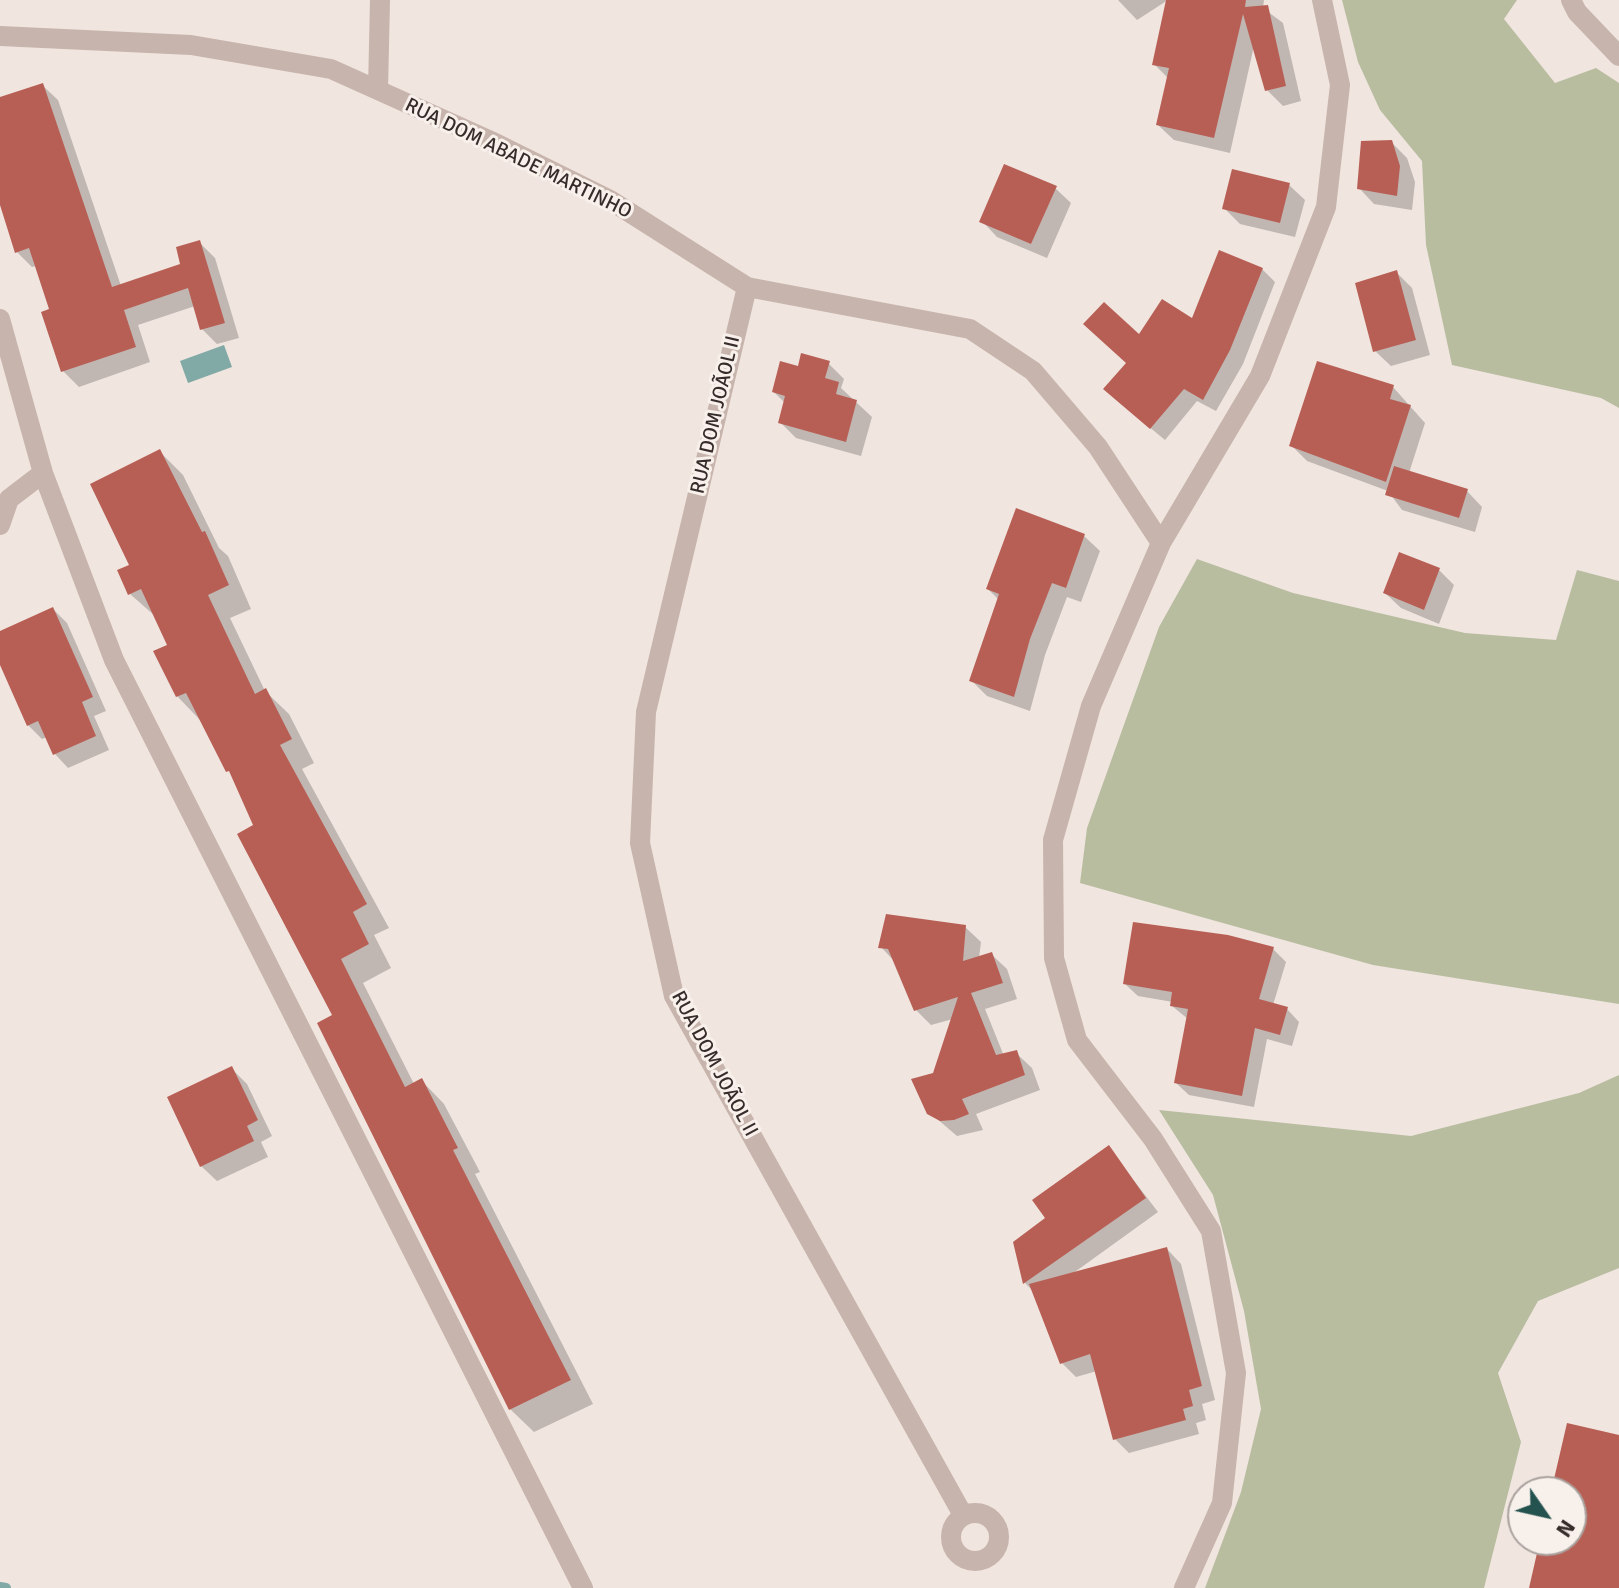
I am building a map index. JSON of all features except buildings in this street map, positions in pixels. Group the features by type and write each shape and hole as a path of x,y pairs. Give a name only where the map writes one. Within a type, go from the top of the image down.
{"street":[{"path":"378,90 380,0"},
{"path":"1184,1588 1222,1503 1236,1373 1211,1231 1153,1139 1077,1040 1054,958 1053,840 1091,706 1161,543 1260,376 1326,207 1340,85 1322,0"},
{"path":"1571,0 1619,56"},
{"name":"RUA DOM ABADE MARTINHO","path":"0,36 191,45 331,69 610,200 747,287 970,329 1033,371 1098,447 1161,543"},
{"name":"RUA DOM JOÃOL II","path":"747,287 646,712 640,843 674,996 963,1515"},
{"path":"0,319 43,473 114,660 583,1588"},
{"path":"0,525 9,499 43,473"}],"green space":[{"path":"1342,0 1517,0 1504,19 1555,83 1596,68 1619,83 1619,408 1601,398 1452,365 1426,245 1422,161 1380,110 1358,62"},
{"path":"1197,559 1293,593 1465,633 1556,640 1577,570 1619,581 1619,1004 1373,965 1080,883 1087,828 1159,627"},
{"path":"1619,1075 1619,1268 1538,1301 1498,1373 1521,1442 1512,1476 1507,1476 1507,1497 1484,1588 1205,1588 1241,1492 1261,1409 1244,1311 1213,1195 1159,1110 1411,1136 1579,1093"}],"water":[{"path":"224,345 232,367 188,383 180,361"}],"waterway":[{"path":"0,1587 6,1588"}]}
